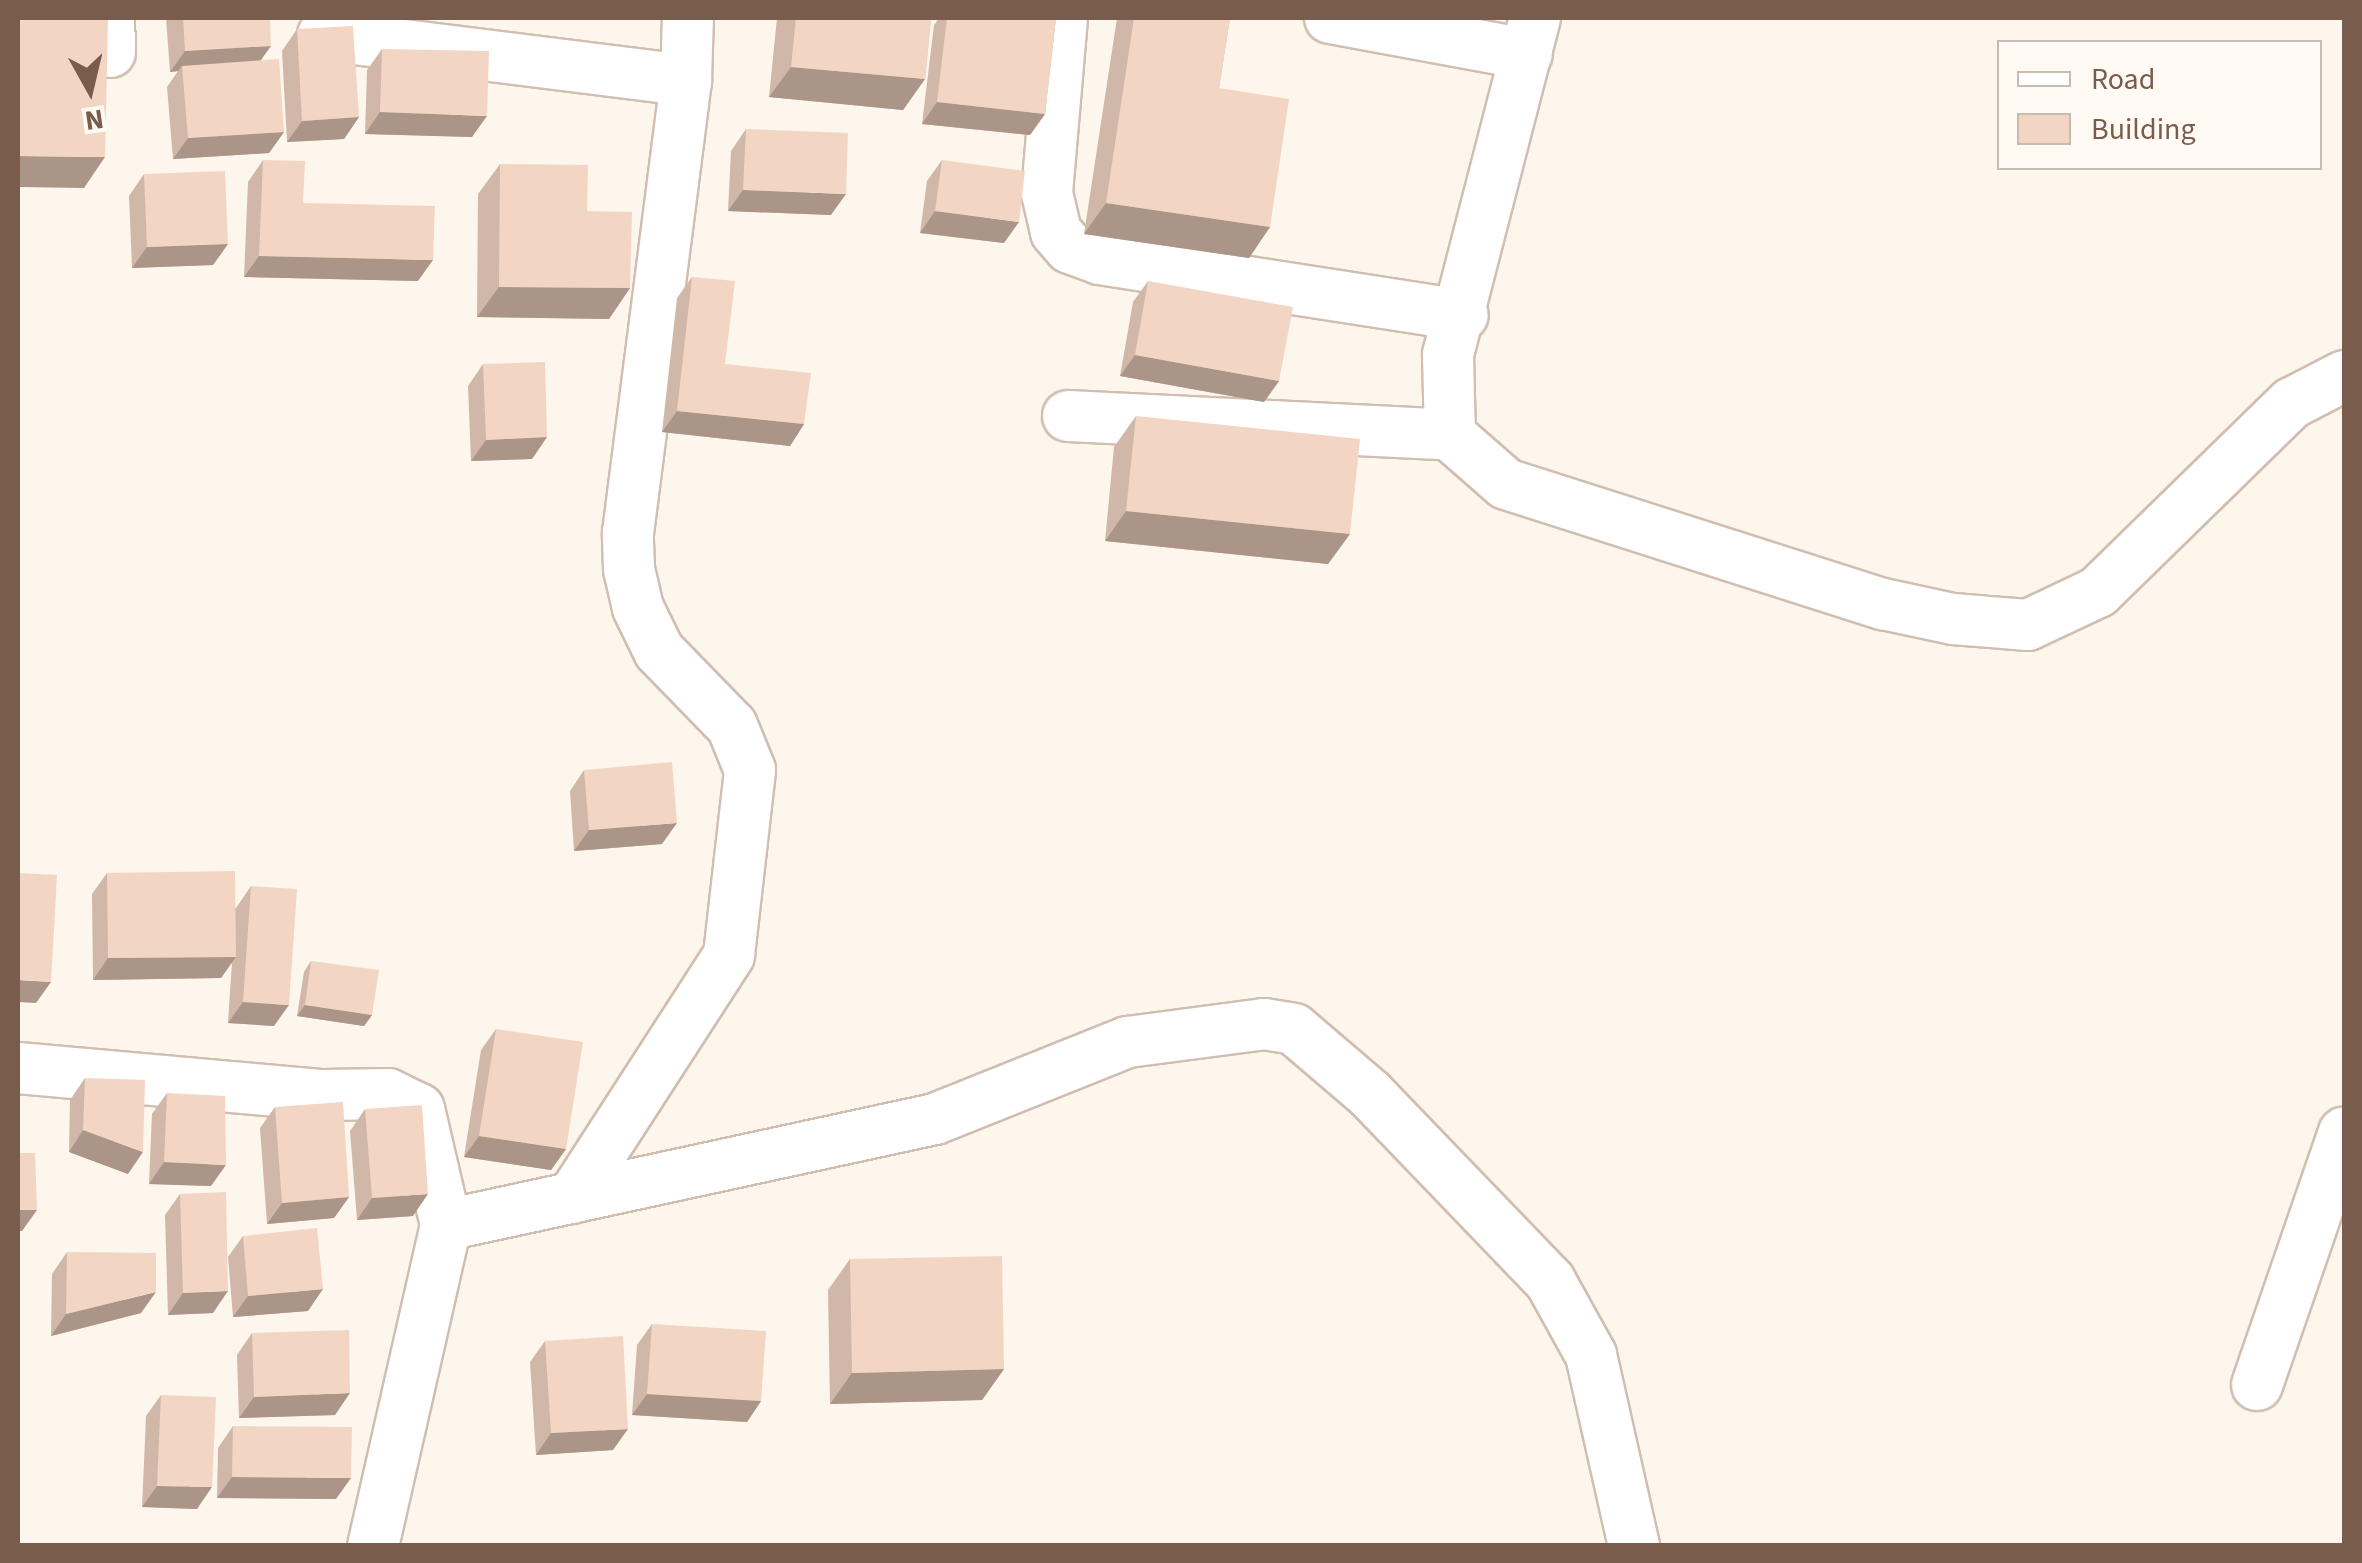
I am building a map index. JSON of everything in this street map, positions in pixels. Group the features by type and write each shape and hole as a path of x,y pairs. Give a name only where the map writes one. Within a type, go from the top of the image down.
{"street":[{"path":"572,1198 729,955 750,770 732,726 659,651 638,608 629,568 628,533 686,80 688,18"},
{"path":"1062,18 1047,193 1056,232 1070,248 1100,259 1462,315"},
{"path":"1330,18 1531,36 1462,315 1448,355 1450,435"},
{"path":"322,35 686,80"},
{"path":"1068,416 1450,435 1506,484 1639,531 1883,604 1953,620 2028,624 2098,592 2292,403 2344,376"},
{"path":"446,1225 935,1119 1128,1042 1264,1024 1294,1029 1370,1094 1550,1281 1591,1355 1634,1546"},
{"path":"18,1068 405,1099 426,1122 446,1225 372,1546"},
{"path":"2257,1385 2344,1133"}],"building":[{"path":"18,18 108,18 105,157 18,156"},
{"path":"183,18 270,18 271,46 185,51"},
{"path":"796,18 931,18 925,79 791,67"},
{"path":"947,18 1056,18 1045,114 937,102"},
{"path":"1134,18 1230,18 1219,88 1289,99 1270,227 1106,203"},
{"path":"353,26 359,117 302,121 297,29"},
{"path":"382,49 489,51 487,116 380,112"},
{"path":"279,59 284,132 188,138 182,66"},
{"path":"746,129 848,133 846,194 743,190"},
{"path":"263,160 305,161 303,203 435,206 433,260 259,256"},
{"path":"942,160 1025,171 1019,222 935,211"},
{"path":"500,164 588,165 587,211 632,212 630,288 499,287"},
{"path":"225,171 228,244 147,247 144,174"},
{"path":"692,277 735,281 725,364 811,373 804,424 677,411"},
{"path":"1148,281 1293,307 1279,381 1135,355"},
{"path":"545,362 547,437 486,440 483,364"},
{"path":"1136,416 1360,439 1350,534 1126,511"},
{"path":"672,762 677,823 589,830 584,770"},
{"path":"235,871 236,957 108,958 107,873"},
{"path":"18,873 57,875 51,982 18,980"},
{"path":"251,886 297,889 289,1005 243,1002"},
{"path":"311,961 379,970 372,1015 305,1005"},
{"path":"496,1029 583,1042 566,1149 479,1136"},
{"path":"85,1078 145,1080 143,1152 83,1130"},
{"path":"167,1093 225,1096 226,1165 164,1162"},
{"path":"343,1102 349,1197 282,1203 275,1107"},
{"path":"422,1105 428,1194 372,1198 365,1109"},
{"path":"18,1153 35,1153 37,1210 18,1210"},
{"path":"226,1192 228,1291 183,1293 180,1194"},
{"path":"317,1228 323,1289 248,1296 243,1236"},
{"path":"67,1252 156,1253 156,1292 66,1314"},
{"path":"1002,1256 1004,1369 852,1373 850,1259"},
{"path":"652,1324 766,1331 761,1401 647,1394"},
{"path":"349,1330 350,1393 254,1397 252,1333"},
{"path":"623,1336 628,1429 551,1433 545,1341"},
{"path":"161,1395 216,1397 212,1487 157,1486"},
{"path":"233,1426 352,1427 351,1478 232,1477"}]}
